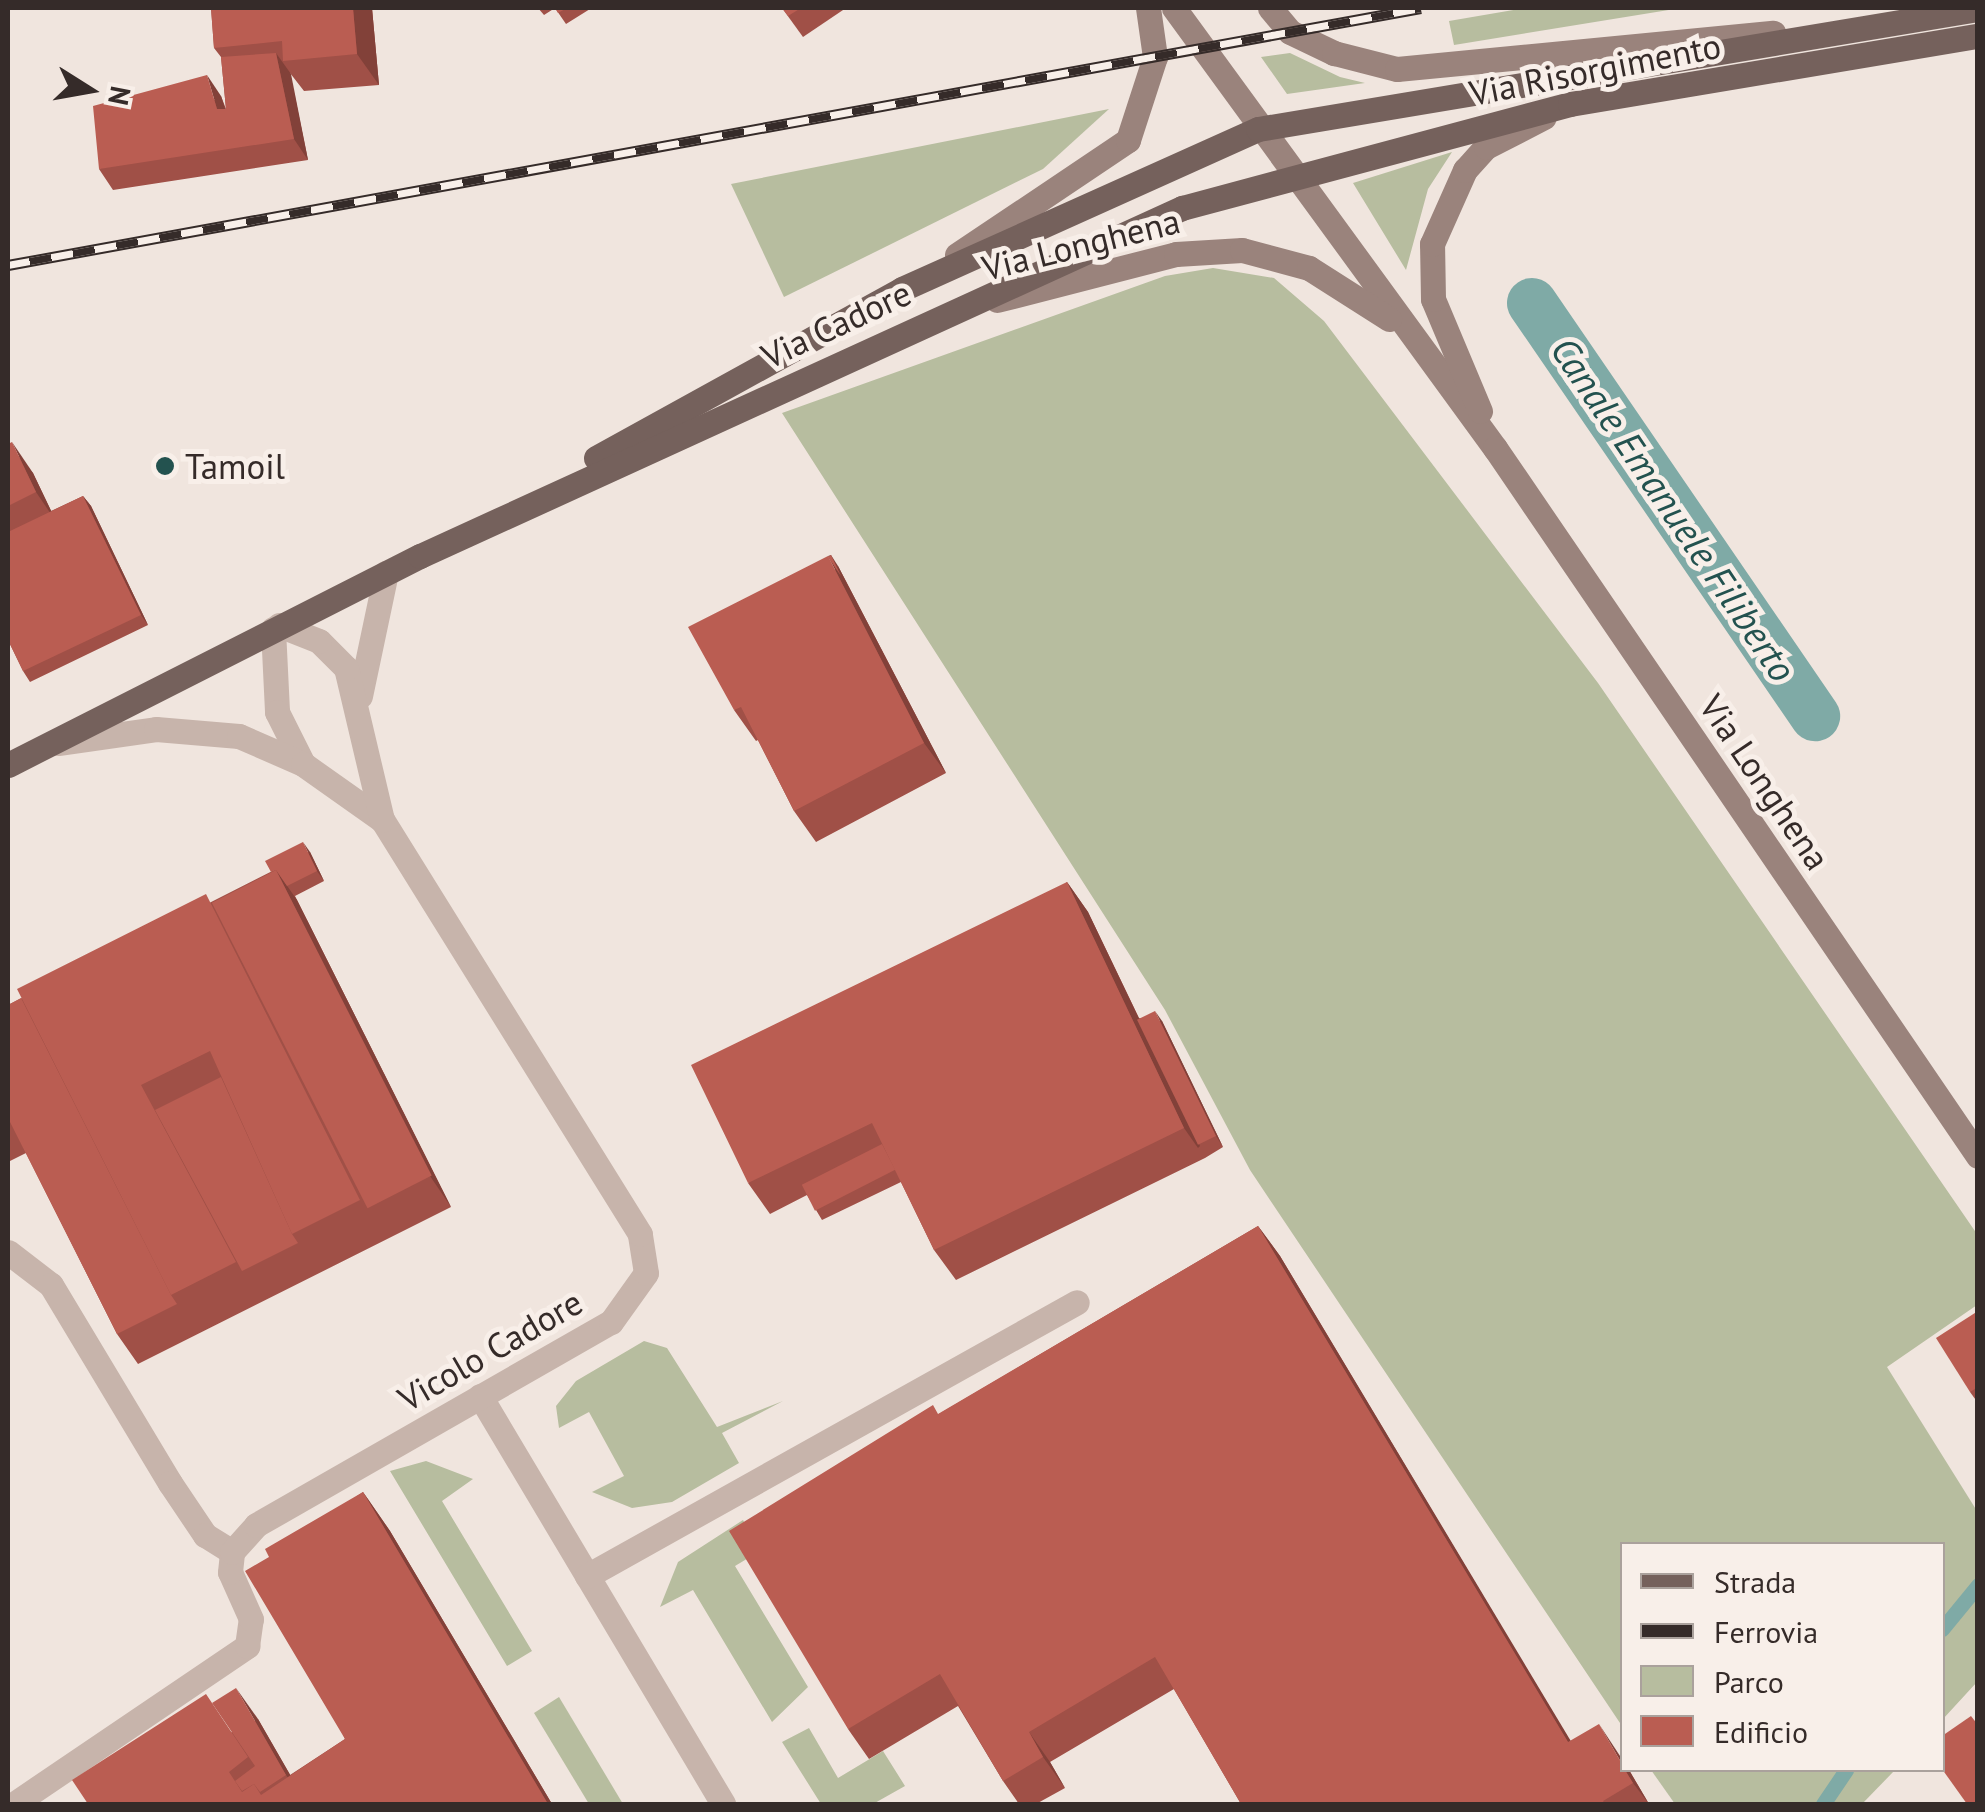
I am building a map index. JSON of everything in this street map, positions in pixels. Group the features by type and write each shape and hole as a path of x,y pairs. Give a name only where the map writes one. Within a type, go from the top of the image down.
{"main road":[{"name":"Via Risorgimento","path":"1258,129 1978,9"},
{"name":"Via Risorgimento","path":"1288,172 1570,104 1978,36"},
{"name":"Via Cadore","path":"420,556 902,289 1258,129"},
{"name":"Via Cadore","path":"8,765 420,556 934,316 1182,208 1288,172"}],"street":[{"name":"Via Longhena","path":"902,289 1128,140 1155,57 1148,8"},
{"name":"Via Longhena","path":"1174,8 1288,172 1496,448 1978,1156"},
{"name":"Via Risorgimento","path":"1270,8 1290,32 1334,53 1396,69 1897,20"},
{"name":"Via Longhena","path":"1496,448 1433,299 1432,244 1449,192 1486,147 1570,104"},
{"name":"Via Longhena","path":"934,316 1176,254 1228,250 1309,268 1404,329"},
{"name":"Vicolo Cadore","path":"358,706 386,573"},
{"name":"Vicolo Cadore","path":"232,1552 256,1525 629,1307 648,1255 382,820 358,706 333,652 276,627 276,712 304,764"},
{"name":"Vicolo Cadore","path":"47,745 197,730 271,745 382,820"},
{"path":"8,1252 51,1286 196,1522 232,1552 230,1572 251,1618 247,1646 14,1804"},
{"path":"587,1576 1077,1302"},
{"path":"480,1396 723,1804"}],"green space":[{"path":"1525,8 1681,8 1454,45 1449,21"},
{"path":"1290,53 1340,77 1365,83 1287,94 1261,57"},
{"path":"1109,109 1043,169 784,297 731,184"},
{"path":"1452,152 1428,189 1406,270 1353,183"},
{"path":"1213,268 1274,278 1324,321 1598,683 1977,1234 1977,1305 1887,1367 1977,1511 1977,1682 1945,1717 1945,1542 1620,1542 1620,1723 1250,1170 1165,1010 782,413 1165,276"},
{"path":"644,1341 667,1348 717,1427 783,1401 722,1433 739,1463 672,1502 632,1508 592,1492 624,1476 589,1412 559,1428 556,1406 576,1381"},
{"path":"426,1461 473,1479 442,1501 532,1651 507,1666 390,1471"},
{"path":"743,1520 760,1551 735,1566 808,1687 772,1722 693,1590 660,1607 678,1562"},
{"path":"559,1697 623,1804 589,1804 534,1713"},
{"path":"809,1728 838,1778 883,1751 905,1786 873,1804 821,1804 782,1742"},
{"path":"1652,1772 1893,1772 1862,1804 1675,1804"}],"building":[{"path":"211,8 353,8 357,54 283,61 282,41 214,48"},
{"path":"782,8 801,8 788,16"},
{"path":"276,53 294,139 99,169 93,106 207,75 217,109 226,109 221,57"},
{"path":"12,442 36,492 8,506 8,444"},
{"path":"83,496 141,615 23,671 8,640 8,532"},
{"path":"828,556 924,743 794,811 741,707 734,710 688,627"},
{"path":"303,842 317,871 287,886 265,861"},
{"path":"276,870 432,1176 368,1208 212,903"},
{"path":"1067,882 1184,1128 934,1250 872,1123 748,1183 691,1065"},
{"path":"206,894 360,1200 292,1234 210,1051 141,1085 236,1262 171,1295 17,989"},
{"path":"21,998 177,1304 117,1334 8,1121 8,1005"},
{"path":"1155,1011 1216,1136 1198,1145 1137,1020"},
{"path":"221,1077 298,1243 242,1271 155,1110"},
{"path":"882,1144 895,1170 815,1211 802,1185"},
{"path":"1258,1226 1568,1742 1599,1724 1620,1761 1620,1772 1626,1772 1633,1783 1603,1801 1605,1804 1241,1804 1155,1657 1029,1732 1043,1757 1003,1781 940,1674 848,1729 729,1531 933,1405 938,1414"},
{"path":"1978,1311 1978,1387 1970,1392 1936,1338"},
{"path":"363,1492 548,1804 88,1804 72,1780 206,1694 248,1757 229,1772 242,1792 254,1784 261,1795 345,1739 245,1571 269,1557 265,1549"},
{"path":"236,1688 286,1775 260,1792 254,1784 242,1791 235,1781 255,1766 212,1703"},
{"path":"1971,1716 1978,1725 1978,1804 1967,1804 1944,1772 1945,1734"}],"waterway":[{"name":"Canale Emanuele Filiberto","path":"1532,303 1815,716"},
{"path":"1945,1625 1978,1585"},
{"path":"1823,1804 1845,1772"}],"railway":[{"path":"8,265 1421,8"}],"place":[{"name":"Tamoil","path":"165,466"}]}
